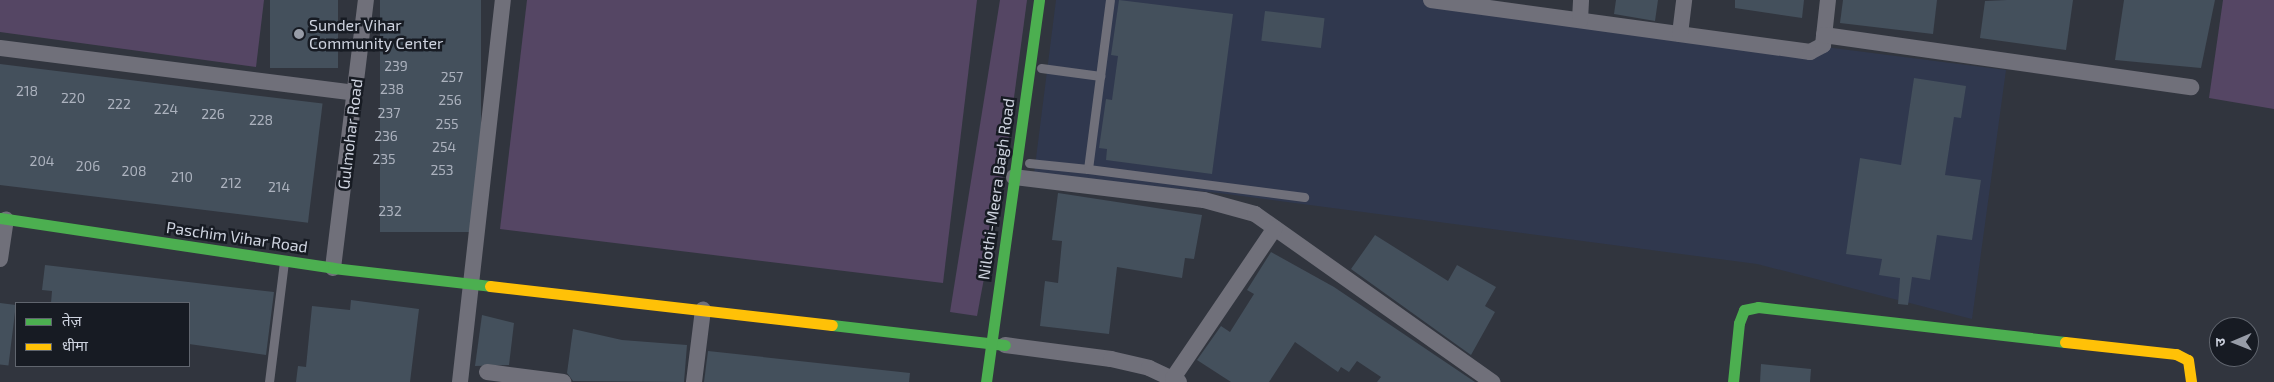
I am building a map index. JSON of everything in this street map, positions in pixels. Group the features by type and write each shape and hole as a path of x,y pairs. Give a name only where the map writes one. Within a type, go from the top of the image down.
{"street":[{"name":"Gulmohar Road","path":"333,268 366,0"},
{"path":"460,382 503,0"},
{"name":"Nilothi-Meera Bagh Road","path":"986,382 1000,347 1038,0"},
{"name":"Nilothi-Meera Bagh Road","path":"1020,178 1029,163 1050,0"},
{"path":"1431,0 1810,52 1818,50 1824,35 1828,0"},
{"path":"1580,20 1581,0"},
{"path":"1680,34 1684,0"},
{"path":"1824,35 2191,87"},
{"path":"0,48 355,93"},
{"path":"1020,178 1234,206 1275,228 1492,382"},
{"path":"0,259 3,219"},
{"name":"Paschim Vihar Road","path":"3,219 333,268 703,310 1000,347"},
{"path":"1000,347 1112,359 1176,380 1275,228"},
{"path":"1733,382 1739,323 1744,310 1758,307 2176,354 2188,360 2191,382"},
{"path":"694,382 703,310"},
{"path":"487,372 563,382"}],"lane":[{"path":"1088,169 1110,0"},
{"path":"1041,68 1100,76"},
{"path":"1029,163 1304,197"},
{"path":"269,382 284,261"}],"shaded area":[{"path":"0,0 264,0 256,67 0,32"},
{"path":"527,0 977,0 943,283 500,229"},
{"path":"1000,0 1027,0 1005,165 977,316 950,312"},
{"path":"1056,0 1457,0 2006,70 1972,319 1757,264 1219,193 1034,174"},
{"path":"2223,0 2274,0 2274,109 2209,98"}],"building":[{"name":"Sunder Vihar Community Center","path":"270,0 338,0 338,68 270,68"},
{"path":"380,0 481,0 481,232 380,232"},
{"path":"1119,0 1233,14 1212,174 1106,160 1107,149 1099,148 1106,99 1112,100 1118,56 1111,55"},
{"path":"1616,0 1658,0 1655,21 1614,14"},
{"path":"1735,0 1804,0 1802,18 1735,8"},
{"path":"1843,0 1937,0 1933,34 1840,23"},
{"path":"2073,0 2066,50 1980,38 1985,1"},
{"path":"2124,0 2215,0 2201,68 2115,60"},
{"path":"1265,11 1325,18 1321,48 1261,41"},
{"path":"0,64 323,104 308,223 0,185"},
{"path":"1914,78 1966,86 1961,118 1954,117 1945,175 1981,180 1972,240 1937,235 1930,280 1912,277 1908,305 1898,304 1900,278 1879,275 1882,259 1846,254 1860,158 1901,165"},
{"path":"1058,193 1202,215 1194,259 1185,258 1182,278 1117,267 1109,334 1040,326 1045,281 1058,283 1062,241 1052,240"},
{"path":"1375,235 1448,281 1457,265 1496,287 1485,306 1495,312 1471,355 1351,269"},
{"path":"1271,252 1334,287 1475,382 1377,382 1381,377 1357,361 1349,372 1341,367 1338,372 1295,342 1269,382 1231,382 1197,360 1221,326 1230,332 1254,294 1247,290"},
{"path":"45,265 274,292 266,355 190,344 190,302 51,302 52,291 42,290"},
{"path":"351,300 419,309 410,382 296,382 298,366 306,367 312,306 350,310"},
{"path":"0,303 15,305 8,365 0,364"},
{"path":"482,315 514,323 509,365 475,366"},
{"path":"573,329 622,340 687,345 684,382 573,381 567,373"},
{"path":"708,351 910,373 909,382 704,382"},
{"path":"1761,364 1811,369 1810,382 1760,382"}],"traffic: fast":[{"path":"986,382 1039,0"},
{"path":"0,218 333,268 490,286"},
{"path":"1733,382 1739,323 1744,310 1758,307 2065,342"},
{"path":"832,325 1005,345"}],"traffic: slow":[{"path":"490,286 832,325"},
{"path":"2065,342 2176,354 2188,360 2191,382"}],"place":[{"name":"Sunder Vihar Community Center","path":"299,34"}]}
